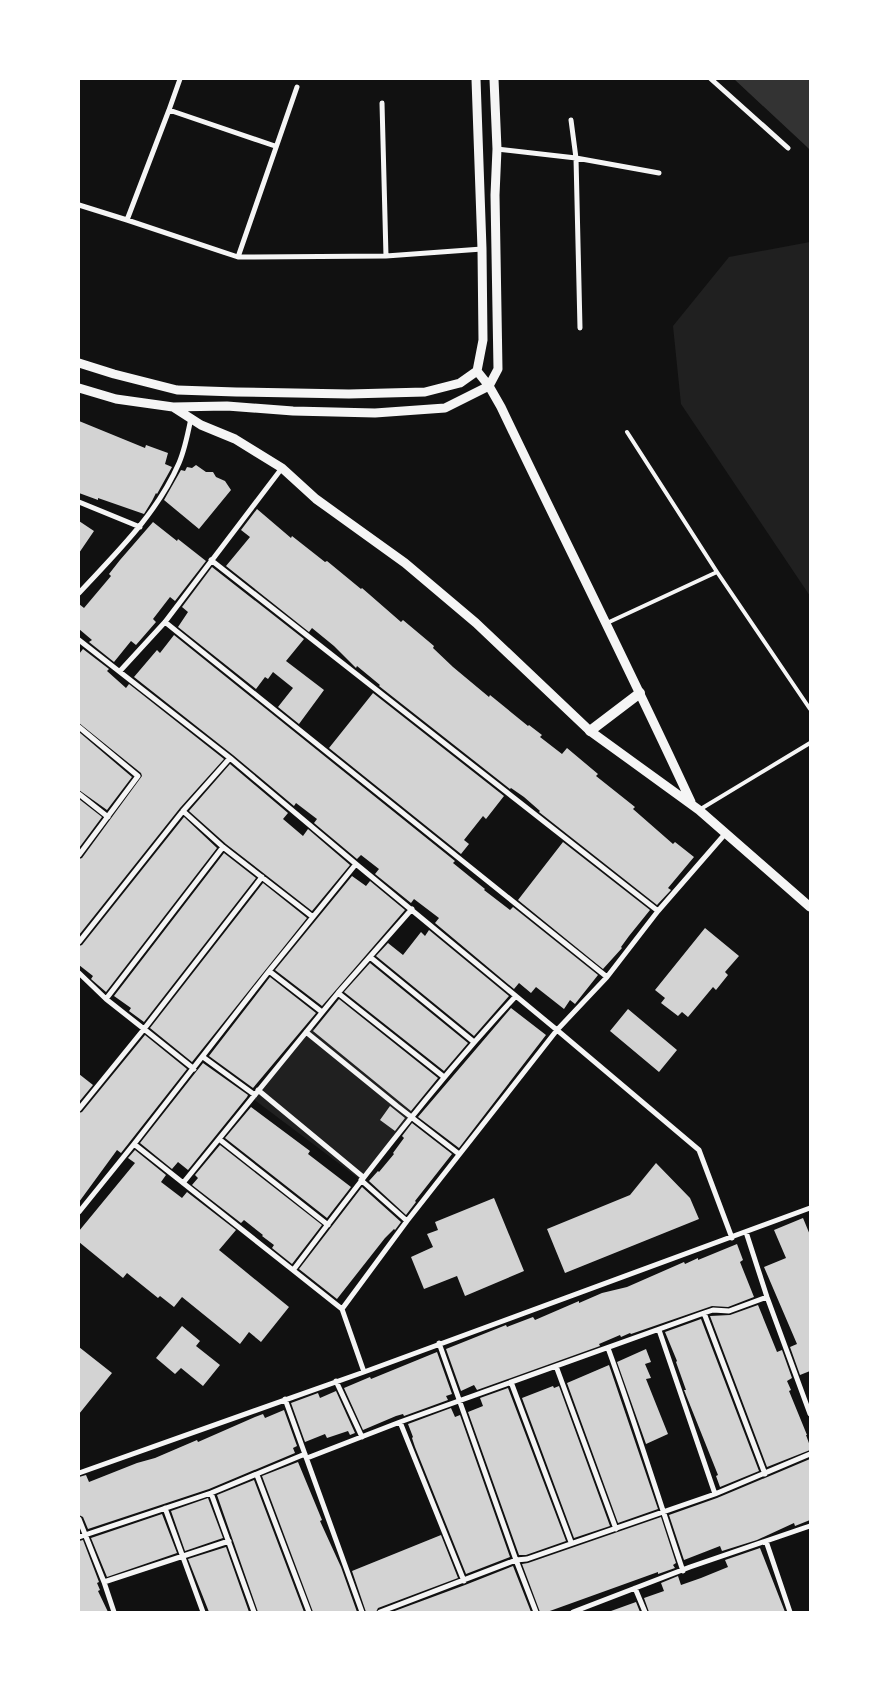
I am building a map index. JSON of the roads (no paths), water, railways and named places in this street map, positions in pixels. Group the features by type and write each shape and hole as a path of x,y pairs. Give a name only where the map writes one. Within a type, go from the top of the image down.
{"main road":[{"path":"590,731 640,692"}],"street":[{"path":"128,220 180,79"},
{"path":"79,363 177,390 236,392 349,394 425,392 460,383 477,371 483,340 476,79"},
{"path":"79,388 116,399 173,406 227,406 293,411 376,413 445,408 489,386 498,369 495,195 497,149 494,79"},
{"path":"711,79 788,148"},
{"path":"238,257 297,87"},
{"path":"382,104 386,256"},
{"path":"169,110 275,146"},
{"path":"571,120 576,158 580,328"},
{"path":"497,149 576,158 659,173"},
{"path":"79,205 238,257 386,256 482,249"},
{"path":"477,371 489,386 501,407 605,624 640,692 691,804"},
{"path":"164,387 173,406 201,424 235,439 282,468 316,499 405,563 476,623 590,731 699,810 810,907"},
{"path":"79,593 140,526 164,494 180,461 191,418"},
{"path":"120,671 165,622 282,468"},
{"path":"79,502 140,526"},
{"path":"211,560 658,911"},
{"path":"165,622 607,977"},
{"path":"79,640 230,758 699,1150 732,1238"},
{"path":"79,727 138,776 79,855"},
{"path":"79,942 183,811 230,758"},
{"path":"79,794 108,817"},
{"path":"183,811 223,847 313,918"},
{"path":"342,1309 407,1221 557,1030 607,977 658,911 725,834"},
{"path":"106,999 223,847"},
{"path":"79,1212 356,864"},
{"path":"79,1109 262,877"},
{"path":"183,1183 322,1012 412,909"},
{"path":"370,957 474,1042"},
{"path":"269,971 322,1012"},
{"path":"79,974 106,999 194,1069"},
{"path":"338,993 444,1077"},
{"path":"294,1269 411,1117 474,1042 516,996"},
{"path":"306,1032 459,1154"},
{"path":"203,1057 256,1093 362,1179 407,1221"},
{"path":"219,1139 328,1225"},
{"path":"134,1144 294,1269 342,1309 364,1372"},
{"path":"79,1473 285,1398 364,1372 810,1208"},
{"path":"746,1232 767,1297 810,1414"},
{"path":"79,1537 210,1494 306,1456 704,1313 713,1310 729,1311 767,1297"},
{"path":"704,1313 765,1474"},
{"path":"659,1330 715,1494"},
{"path":"440,1343 459,1402 536,1612"},
{"path":"608,1348 635,1420 663,1512 684,1571"},
{"path":"556,1366 616,1529"},
{"path":"336,1381 362,1437"},
{"path":"511,1382 571,1542"},
{"path":"285,1398 362,1612"},
{"path":"400,1422 436,1517 464,1581"},
{"path":"380,1612 516,1560 527,1559 571,1542 616,1529 715,1494 810,1454"},
{"path":"257,1475 309,1612"},
{"path":"210,1494 254,1612"},
{"path":"165,1508 203,1612"},
{"path":"79,1518 114,1612"},
{"path":"573,1612 810,1526"},
{"path":"104,1582 228,1541"},
{"path":"766,1542 790,1612"},
{"path":"636,1588 645,1612"}],"lane":[{"path":"627,432 717,572 810,709"},
{"path":"605,624 717,572"},
{"path":"699,810 810,742"}]}
